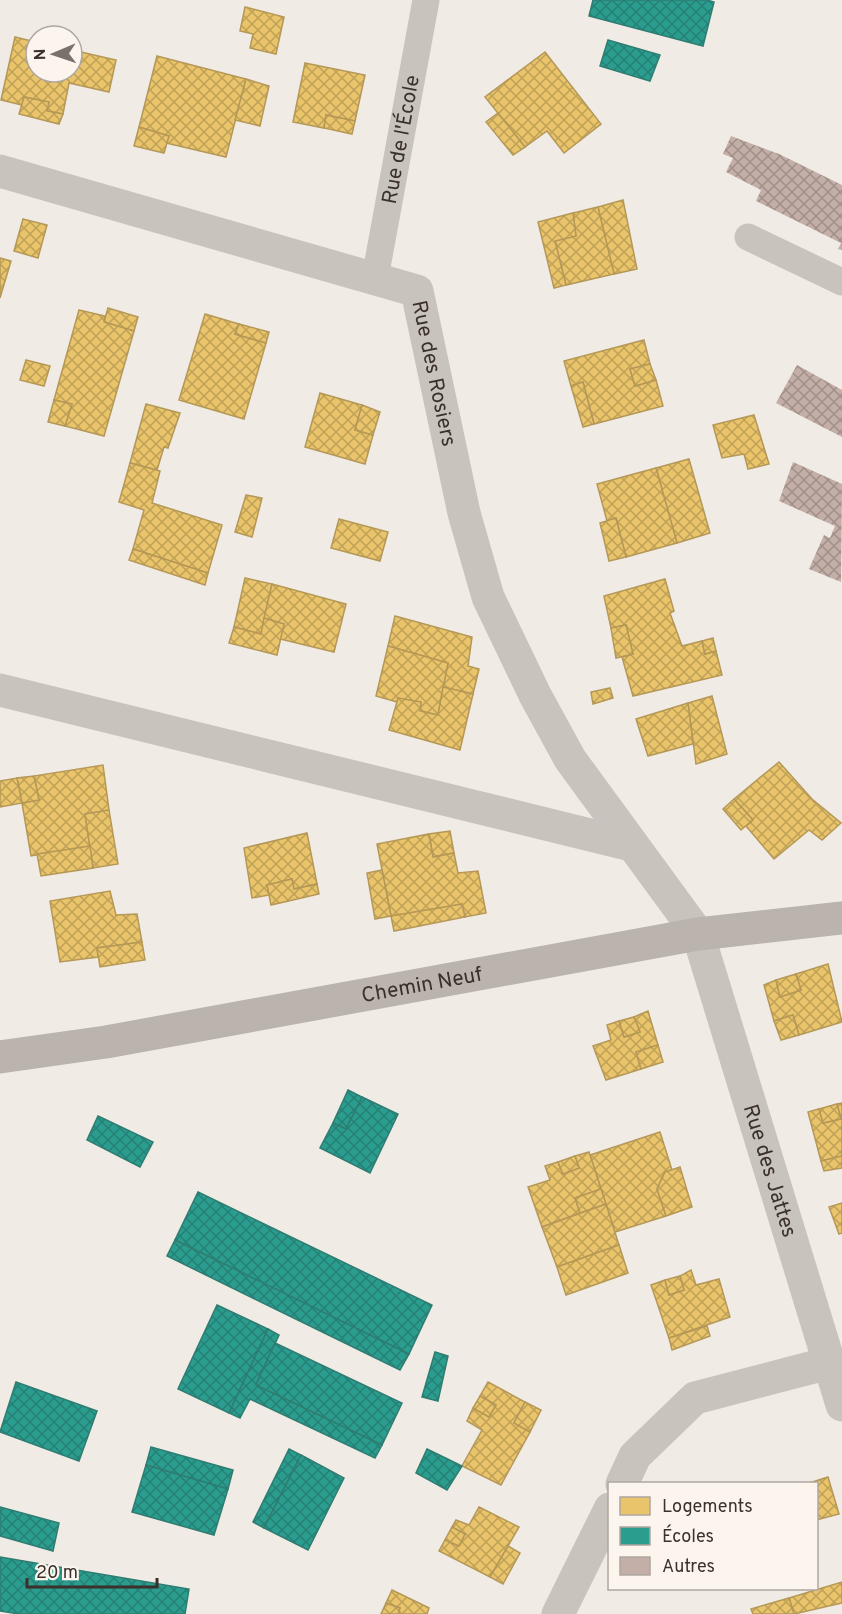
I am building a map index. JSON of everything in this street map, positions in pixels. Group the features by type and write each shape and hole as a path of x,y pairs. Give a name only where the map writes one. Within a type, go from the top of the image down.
{"street":[{"name":"Rue des Rosiers","path":"0,171 417,291 464,513 488,597 535,695 570,759 698,934"},
{"path":"0,690 632,845"},
{"name":"Chemin Neuf","path":"0,1057 106,1042 698,934 842,918"},
{"name":"Rue des Jattes","path":"698,934 842,1405"},
{"path":"623,1482 635,1456 695,1398 830,1363"},
{"path":"558,1614 608,1511"}],"lane":[{"name":"Rue de l'École","path":"375,278 426,0"},
{"path":"747,237 842,282"}],"building: Logements":[{"path":"245,7 284,17 276,54 250,48 253,34 240,31"},
{"path":"15,37 24,39 24,84 69,84 63,114 47,111 49,102 24,97 22,105 1,100"},
{"path":"545,52 601,124 564,153 547,131 525,147 485,97"},
{"path":"84,53 116,60 109,92 73,84 84,84"},
{"path":"157,56 246,79 226,157 166,143 169,136 139,127"},
{"path":"305,63 365,75 355,121 326,115 324,128 293,122"},
{"path":"246,79 269,86 260,126 235,120"},
{"path":"24,97 49,102 47,111 63,114 59,124 19,114"},
{"path":"498,113 525,147 513,155 486,122"},
{"path":"326,115 355,121 352,134 324,128"},
{"path":"139,127 169,136 164,153 134,146"},
{"path":"623,200 637,269 614,274 598,207"},
{"path":"598,207 614,274 566,285 555,241 576,236 573,213"},
{"path":"573,213 576,236 555,241 566,285 554,288 538,222"},
{"path":"23,219 47,225 38,258 14,251"},
{"path":"0,258 11,261 0,298"},
{"path":"108,308 138,317 134,331 104,322"},
{"path":"79,310 105,316 104,322 134,331 104,436 65,426 72,404 54,400"},
{"path":"205,314 239,324 235,334 266,343 244,419 179,400"},
{"path":"239,324 269,332 266,343 235,334"},
{"path":"644,340 650,364 630,369 635,386 656,380 663,406 594,424 583,382 571,386 564,361"},
{"path":"26,360 50,366 44,386 20,380"},
{"path":"650,364 656,380 635,386 630,369"},
{"path":"583,382 594,424 583,427 571,386"},
{"path":"320,393 362,405 355,430 373,435 365,464 305,447"},
{"path":"54,400 72,404 65,426 48,422"},
{"path":"146,404 180,413 168,448 164,447 157,470 130,463"},
{"path":"362,405 380,412 373,435 355,430"},
{"path":"754,415 769,464 748,469 744,454 722,458 713,425"},
{"path":"689,459 710,533 677,543 656,468"},
{"path":"130,463 160,471 152,503 222,525 208,573 133,549 144,510 119,502"},
{"path":"656,468 677,543 626,557 616,518 607,521 597,484"},
{"path":"246,495 262,498 252,537 235,532"},
{"path":"616,518 626,557 609,561 600,523"},
{"path":"339,519 388,532 380,561 331,548"},
{"path":"133,549 208,573 205,585 129,560"},
{"path":"245,578 272,584 261,634 234,627"},
{"path":"665,579 674,611 670,613 682,646 702,641 705,654 716,651 722,675 633,696 622,657 633,654 626,625 611,628 604,596"},
{"path":"272,584 346,604 334,652 280,639 284,624 264,618"},
{"path":"395,616 472,637 468,666 479,669 473,694 443,687 448,663 388,646"},
{"path":"264,618 284,624 277,655 229,643 234,627 261,634"},
{"path":"626,625 633,654 616,658 611,628"},
{"path":"713,638 716,651 705,654 702,641"},
{"path":"388,646 448,663 438,715 420,711 421,702 398,698 397,702 376,696"},
{"path":"443,687 473,694 460,750 389,730 398,698 421,702 420,711 438,715"},
{"path":"610,688 613,698 593,704 591,692"},
{"path":"712,696 727,754 696,764 688,703"},
{"path":"688,703 693,744 648,756 636,719"},
{"path":"779,762 812,799 841,823 822,840 809,830 774,859 746,826 753,820 734,799"},
{"path":"103,765 109,810 85,814 90,846 31,856 22,803 39,800 34,776"},
{"path":"34,776 39,800 22,803 17,778"},
{"path":"17,778 22,803 0,807 0,781"},
{"path":"734,799 753,820 741,830 723,809"},
{"path":"109,810 118,864 93,868 85,814"},
{"path":"450,831 454,853 433,857 429,834"},
{"path":"307,833 317,884 294,889 292,879 267,885 269,895 252,898 244,848"},
{"path":"429,834 433,857 454,853 458,873 478,871 486,913 465,917 462,904 391,916 377,844"},
{"path":"90,846 93,868 41,876 37,854"},
{"path":"382,870 391,916 375,919 367,873"},
{"path":"292,879 294,889 317,884 319,894 271,905 267,885"},
{"path":"110,891 116,915 137,914 142,942 97,948 98,957 60,962 50,901"},
{"path":"462,904 465,917 394,931 391,916"},
{"path":"142,942 145,960 100,967 97,948"},
{"path":"828,964 842,1022 799,1035 793,1015 774,1021 764,985 776,980 780,997 801,990 796,974"},
{"path":"796,974 801,990 780,997 776,980"},
{"path":"648,1011 658,1045 636,1052 641,1069 606,1080 593,1046 611,1040 607,1025 619,1021 624,1037 640,1032 634,1017"},
{"path":"793,1015 799,1035 781,1040 774,1021"},
{"path":"634,1017 640,1032 624,1037 619,1021"},
{"path":"658,1045 663,1062 641,1069 636,1052"},
{"path":"842,1103 842,1156 821,1161 808,1112 819,1109 823,1123 841,1119 837,1104"},
{"path":"837,1104 841,1119 823,1123 819,1109"},
{"path":"660,1132 672,1170 665,1172 657,1189 666,1216 615,1232 590,1155"},
{"path":"589,1152 601,1189 575,1198 580,1213 542,1227 528,1187 550,1180 545,1166 558,1162 563,1174 579,1168 575,1156"},
{"path":"575,1156 579,1168 563,1174 558,1162"},
{"path":"842,1156 842,1168 824,1171 821,1161"},
{"path":"680,1167 692,1207 666,1216 657,1189 665,1172"},
{"path":"601,1189 606,1204 580,1213 575,1198"},
{"path":"842,1203 842,1233 839,1234 829,1207"},
{"path":"606,1204 619,1245 557,1267 542,1227"},
{"path":"619,1245 628,1273 566,1295 557,1267"},
{"path":"691,1270 696,1285 719,1279 730,1317 669,1338 651,1285 665,1280 669,1295 684,1290 680,1276"},
{"path":"680,1276 684,1290 669,1295 665,1280"},
{"path":"707,1326 710,1336 672,1350 669,1338"},
{"path":"488,1382 525,1402 514,1423 530,1432 501,1485 462,1466 482,1430 467,1421 473,1408 489,1417 496,1405 480,1396"},
{"path":"480,1396 496,1405 489,1417 473,1408"},
{"path":"525,1402 541,1410 530,1432 514,1423"},
{"path":"828,1477 839,1514 818,1519 818,1482 812,1482"},
{"path":"479,1507 519,1527 490,1577 439,1551 445,1540 459,1546 465,1534 452,1527 456,1520 469,1525"},
{"path":"452,1527 465,1534 459,1546 445,1540"},
{"path":"508,1546 520,1553 503,1584 490,1577"},
{"path":"842,1582 842,1603 794,1614 789,1598"},
{"path":"392,1590 429,1608 427,1614 398,1614 400,1608 386,1603"},
{"path":"789,1598 794,1614 753,1614 751,1609"},
{"path":"386,1603 400,1608 398,1614 381,1614"}],"building: Écoles":[{"path":"593,0 707,0 714,2 703,46 589,16"},
{"path":"608,40 660,55 650,81 600,66"},
{"path":"348,1090 362,1097 346,1129 333,1123"},
{"path":"362,1097 398,1114 370,1173 320,1148 333,1123 346,1129"},
{"path":"98,1116 153,1142 140,1167 87,1140"},
{"path":"198,1192 432,1305 409,1354 175,1240"},
{"path":"175,1240 409,1354 400,1370 167,1256"},
{"path":"217,1305 268,1329 229,1413 178,1389"},
{"path":"268,1329 279,1335 256,1385 382,1445 375,1458 250,1399 240,1418 229,1413"},
{"path":"275,1343 402,1403 382,1445 256,1385"},
{"path":"435,1352 448,1356 438,1401 422,1397"},
{"path":"16,1382 97,1411 79,1461 0,1432"},
{"path":"151,1447 233,1470 228,1489 146,1465"},
{"path":"289,1449 301,1455 264,1528 253,1522"},
{"path":"427,1449 462,1466 447,1490 416,1473"},
{"path":"301,1455 344,1478 308,1550 264,1528"},
{"path":"146,1465 228,1489 214,1535 132,1512"},
{"path":"0,1507 59,1523 53,1551 0,1536"},
{"path":"0,1557 189,1589 185,1614 19,1614 0,1611"}],"building: Autres":[{"path":"731,136 779,154 842,185 842,250 838,249 841,243 756,201 761,190 726,172 733,158 723,154"},
{"path":"797,365 842,390 842,437 776,403"},
{"path":"793,462 842,484 841,582 809,569 824,535 830,538 835,526 779,501"}]}
